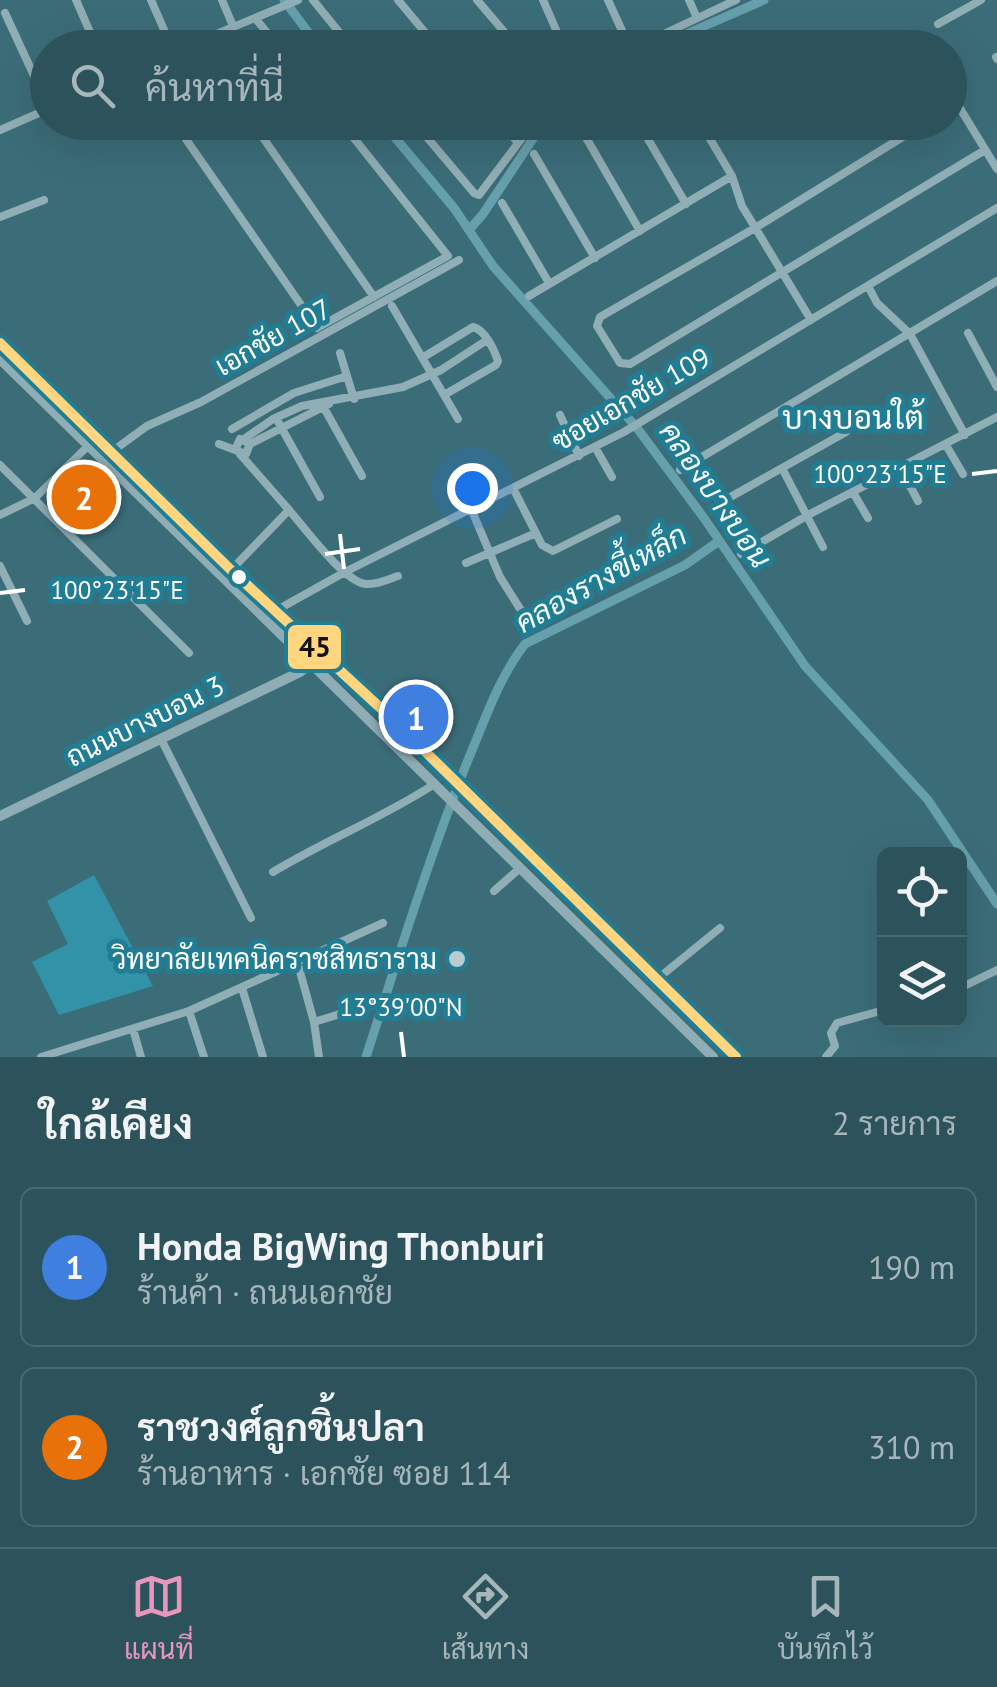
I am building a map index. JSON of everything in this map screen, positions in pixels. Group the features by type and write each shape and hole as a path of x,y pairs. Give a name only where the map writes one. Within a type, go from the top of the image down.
{"main road":[{"path":"0,343 179,520 387,714 736,1057"},
{"path":"0,360 712,1057"},
{"path":"171,530 179,520"},
{"name":"ถนนบางบอน 3","path":"0,816 300,672 320,654"}],"street":[{"path":"76,0 89,30"},
{"path":"151,0 164,30"},
{"path":"222,0 234,26"},
{"path":"226,30 298,0"},
{"path":"313,0 337,30"},
{"path":"398,0 423,30"},
{"path":"478,0 503,30"},
{"path":"542,0 556,30"},
{"path":"608,0 623,30"},
{"path":"689,0 697,18"},
{"path":"671,30 736,0"},
{"path":"938,24 981,0"},
{"path":"950,1 954,15"},
{"path":"5,13 30,68"},
{"path":"256,18 266,30"},
{"path":"0,130 30,116"},
{"path":"967,125 997,169"},
{"path":"186,140 312,324 322,326 448,256 355,140"},
{"path":"265,140 374,297"},
{"path":"429,140 479,195 520,140"},
{"path":"587,140 640,231"},
{"path":"649,140 686,204"},
{"path":"711,140 755,228 811,320"},
{"path":"898,140 600,317 597,326 625,366 985,150"},
{"path":"534,154 595,258"},
{"path":"528,296 732,176"},
{"path":"0,218 44,200"},
{"path":"502,204 549,283"},
{"name":"ซอยเอกชัย 109","path":"277,610 624,432 997,208"},
{"name":"เอกชัย 107","path":"110,453 146,426 201,402 458,260"},
{"path":"680,470 997,281"},
{"path":"868,286 877,303 910,334 965,435"},
{"path":"392,306 458,419"},
{"path":"422,358 473,327 480,329 488,340 498,361 496,365 444,396"},
{"path":"968,333 997,386"},
{"path":"219,444 246,454 247,442 278,422 324,405 391,392 431,375 488,340"},
{"path":"340,353 354,398"},
{"path":"232,429 294,393 347,376"},
{"path":"324,405 362,476"},
{"path":"560,415 579,456"},
{"path":"741,554 808,515 996,421"},
{"path":"278,422 320,497"},
{"path":"718,504 846,432"},
{"path":"946,445 963,474"},
{"path":"0,515 35,498 88,446"},
{"path":"595,448 612,477"},
{"path":"238,452 345,572 368,584 398,576"},
{"path":"0,465 189,654"},
{"path":"782,468 823,547"},
{"path":"901,469 918,500"},
{"path":"514,490 542,545 560,550 618,520"},
{"path":"854,494 868,518"},
{"path":"232,570 289,510"},
{"path":"472,511 489,554 529,623"},
{"path":"466,564 536,533"},
{"path":"0,566 27,621"},
{"path":"161,739 251,918"},
{"path":"274,872 436,788"},
{"path":"494,891 519,869"},
{"path":"41,1057 189,1012 383,924"},
{"path":"656,980 720,928"},
{"path":"297,962 314,1022 319,1057"},
{"path":"967,985 997,970"},
{"path":"242,988 264,1057"},
{"path":"314,1022 373,1004"},
{"path":"189,1012 204,1057"},
{"path":"826,1057 835,1046 832,1034 837,1023 877,1012"},
{"path":"132,1029 141,1057"},
{"path":"76,1046 79,1057"}],"shaded area":[{"path":"94,875 153,986 59,1015 32,962 68,944 47,901"}],"waterway":[{"name":"คลองบางบอน","path":"284,0 306,30"},
{"path":"695,30 764,0"},
{"name":"คลองบางบอน","path":"397,140 454,208 493,266 637,428 805,666 928,800 997,904"},
{"path":"469,230 532,140"},
{"name":"คลองรางขี้เหล็ก","path":"366,1057 454,797 515,657 525,644 685,565 719,541"}],"transit line":[{"name":"45","path":"0,343 231,570 387,714 736,1057"}],"place":[{"name":"ราชวงศ์ลูกชิ้นปลา","path":"84,497"},
{"name":"Honda BigWing Thonburi","path":"416,717"},
{"name":"วิทยาลัยเทคนิคราชสิทธาราม","path":"457,959"}],"district":[{"name":"บางบอนใต้","path":"853,418"}]}
